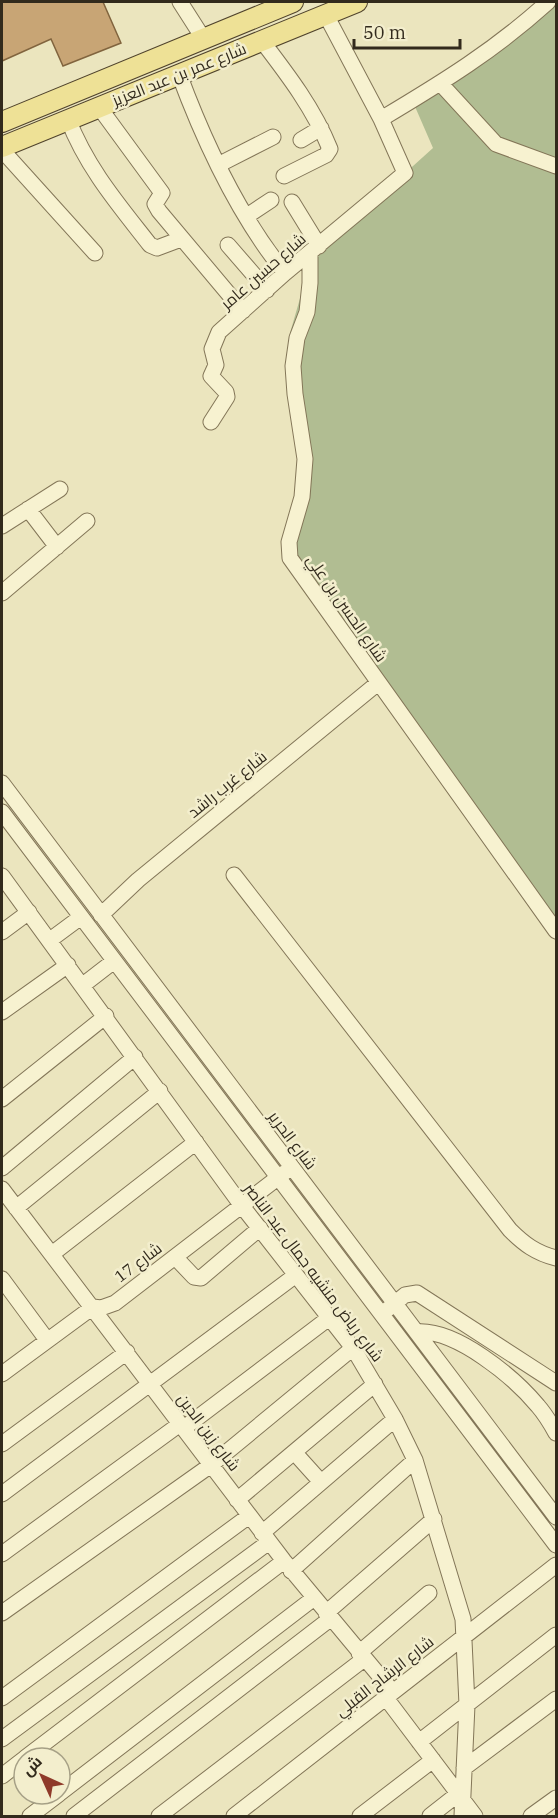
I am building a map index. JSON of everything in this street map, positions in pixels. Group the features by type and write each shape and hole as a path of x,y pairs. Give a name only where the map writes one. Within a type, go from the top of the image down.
{"main road":[{"name":"شارع عمر بن عبد العزيز","path":"2,122 293,2"},
{"name":"شارع عمر بن عبد العزيز","path":"2,148 357,2"}],"street":[{"path":"180,2 203,38"},
{"path":"326,15 381,119 504,40 548,2"},
{"path":"262,41 294,82 321,128 330,152 284,176"},
{"path":"179,74 195,118 218,165 266,249 285,273"},
{"path":"440,83 496,144 556,166"},
{"path":"99,107 162,193 156,205 181,239 243,311"},
{"path":"68,119 78,145 94,174 150,245 157,248 181,239"},
{"name":"شارع حسين عامر","path":"211,422 227,394 211,376 216,365 212,349 219,332 285,273 404,175 405,169 381,119"},
{"path":"301,140 321,128"},
{"path":"218,165 273,137"},
{"path":"2,148 95,253"},
{"path":"247,216 271,200"},
{"path":"292,202 315,250"},
{"path":"228,245 267,290"},
{"name":"شارع الحسن بن علي","path":"315,250 307,312 297,338 293,366 305,459 302,497 288,550 294,565 556,931"},
{"path":"2,526 60,489"},
{"path":"28,509 57,547"},
{"path":"2,593 87,521"},
{"name":"شارع غرب راشد","path":"101,915 138,880 378,683"},
{"name":"شارع الحرير","path":"2,783 556,1517"},
{"path":"2,812 277,1179 556,1545"},
{"path":"234,874 510,1230 525,1245 544,1255 556,1258"},
{"name":"شارع رياض منشيه جمال عبد الناصر","path":"2,876 242,1206 353,1348 395,1419 415,1460 452,1574 466,1635 467,1705 461,1797 462,1816"},
{"path":"2,932 29,912"},
{"path":"50,940 81,917"},
{"path":"83,986 114,961"},
{"path":"2,1012 68,965"},
{"path":"135,990 149,979"},
{"path":"150,1009 164,999"},
{"path":"2,1099 105,1016"},
{"path":"2,1168 135,1057"},
{"path":"16,1208 160,1091"},
{"path":"52,1254 196,1142"},
{"name":"شارع 17","path":"3,1371 93,1307 101,1308 115,1303 291,1168"},
{"name":"شارع زين الدين","path":"2,1190 93,1307 249,1516 362,1656 419,1742 475,1816"},
{"path":"175,1257 194,1276 201,1278 260,1228"},
{"path":"2,1494 296,1275"},
{"path":"2,1279 47,1340"},
{"path":"381,1314 411,1293 417,1293 556,1383"},
{"path":"2,1554 329,1318"},
{"path":"417,1332 429,1332 450,1338 495,1367 539,1406 556,1433"},
{"path":"2,1613 211,1465 353,1348"},
{"path":"2,1444 127,1352"},
{"path":"237,1500 375,1384"},
{"path":"2,1739 266,1538 321,1482 395,1419"},
{"path":"294,1452 321,1482"},
{"path":"41,1746 288,1566 415,1460"},
{"path":"2,1698 249,1516"},
{"path":"74,1816 328,1616 434,1519"},
{"name":"شارع الرشاح القبلي","path":"234,1816 556,1565"},
{"path":"159,1816 362,1656 429,1593"},
{"path":"72,1784 314,1598"},
{"path":"419,1742 556,1635"},
{"path":"464,1768 556,1699"},
{"path":"360,1816 433,1760"},
{"path":"430,1816 461,1797"},
{"path":"531,1816 556,1798"},
{"path":"30,1816 43,1806"}],"green space":[{"path":"538,2 556,2 556,932 287,544 303,491 290,333 312,257 433,148 413,102 491,46"}],"building":[{"path":"2,2 103,2 121,43 63,66 51,39 2,61"}]}
